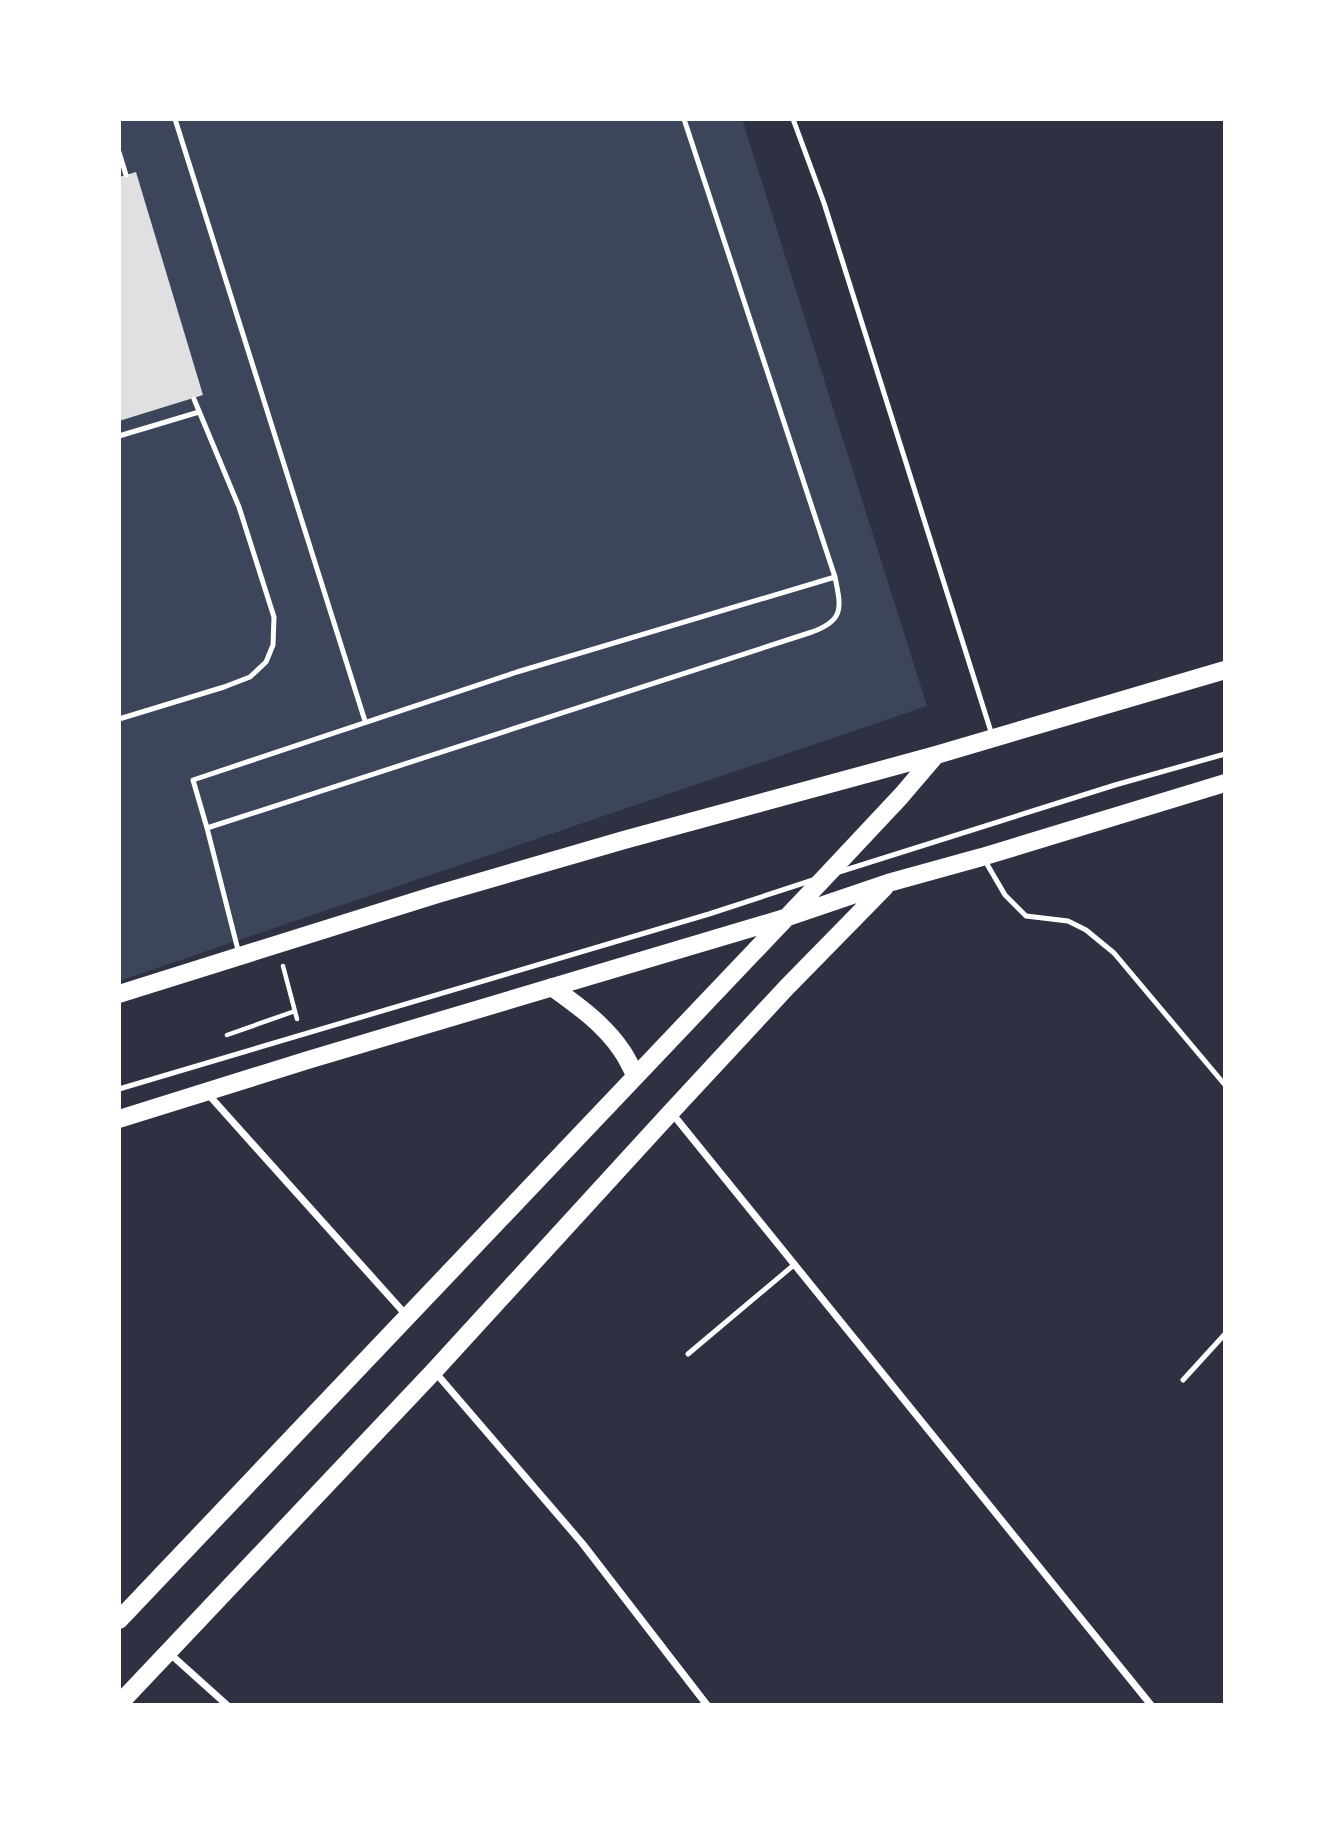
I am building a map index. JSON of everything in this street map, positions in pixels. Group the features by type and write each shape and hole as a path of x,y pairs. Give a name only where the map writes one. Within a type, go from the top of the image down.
{"main road":[{"path":"119,994 438,894 936,755 1225,670"},
{"path":"119,1620 826,876 936,755"},
{"path":"119,1119 785,918 888,883 1224,784"},
{"path":"119,1704 434,1371 786,988 888,883"},
{"path":"552,987 604,1029 621,1049 635,1075"}],"street":[{"path":"206,1093 408,1317"},
{"path":"671,1112 1151,1705"},
{"path":"434,1371 582,1543 707,1705"},
{"path":"167,1652 227,1705"}],"lane":[{"path":"175,119 365,721"},
{"path":"207,828 825,628 838,615 839,596 835,577 684,119"},
{"path":"793,119 824,203 993,738"},
{"path":"119,152 126,175"},
{"path":"119,719 250,677 265,662 273,645 274,617 239,507 194,398"},
{"path":"119,436 199,412"},
{"path":"239,956 193,780 517,672 835,577"},
{"path":"119,1089 696,918 1115,785 1225,754"},
{"path":"982,857 1005,895 1026,916 1068,921 1086,930 1114,953 1225,1085"},
{"path":"688,1354 795,1264"},
{"path":"1183,1380 1225,1334"}],"path":[{"path":"277,944 301,1035"},
{"path":"223,1037 295,1011"}],"shaded area":[{"path":"119,119 742,119 927,706 119,981"}],"building":[{"path":"136,172 203,395 119,421 119,177"}]}
